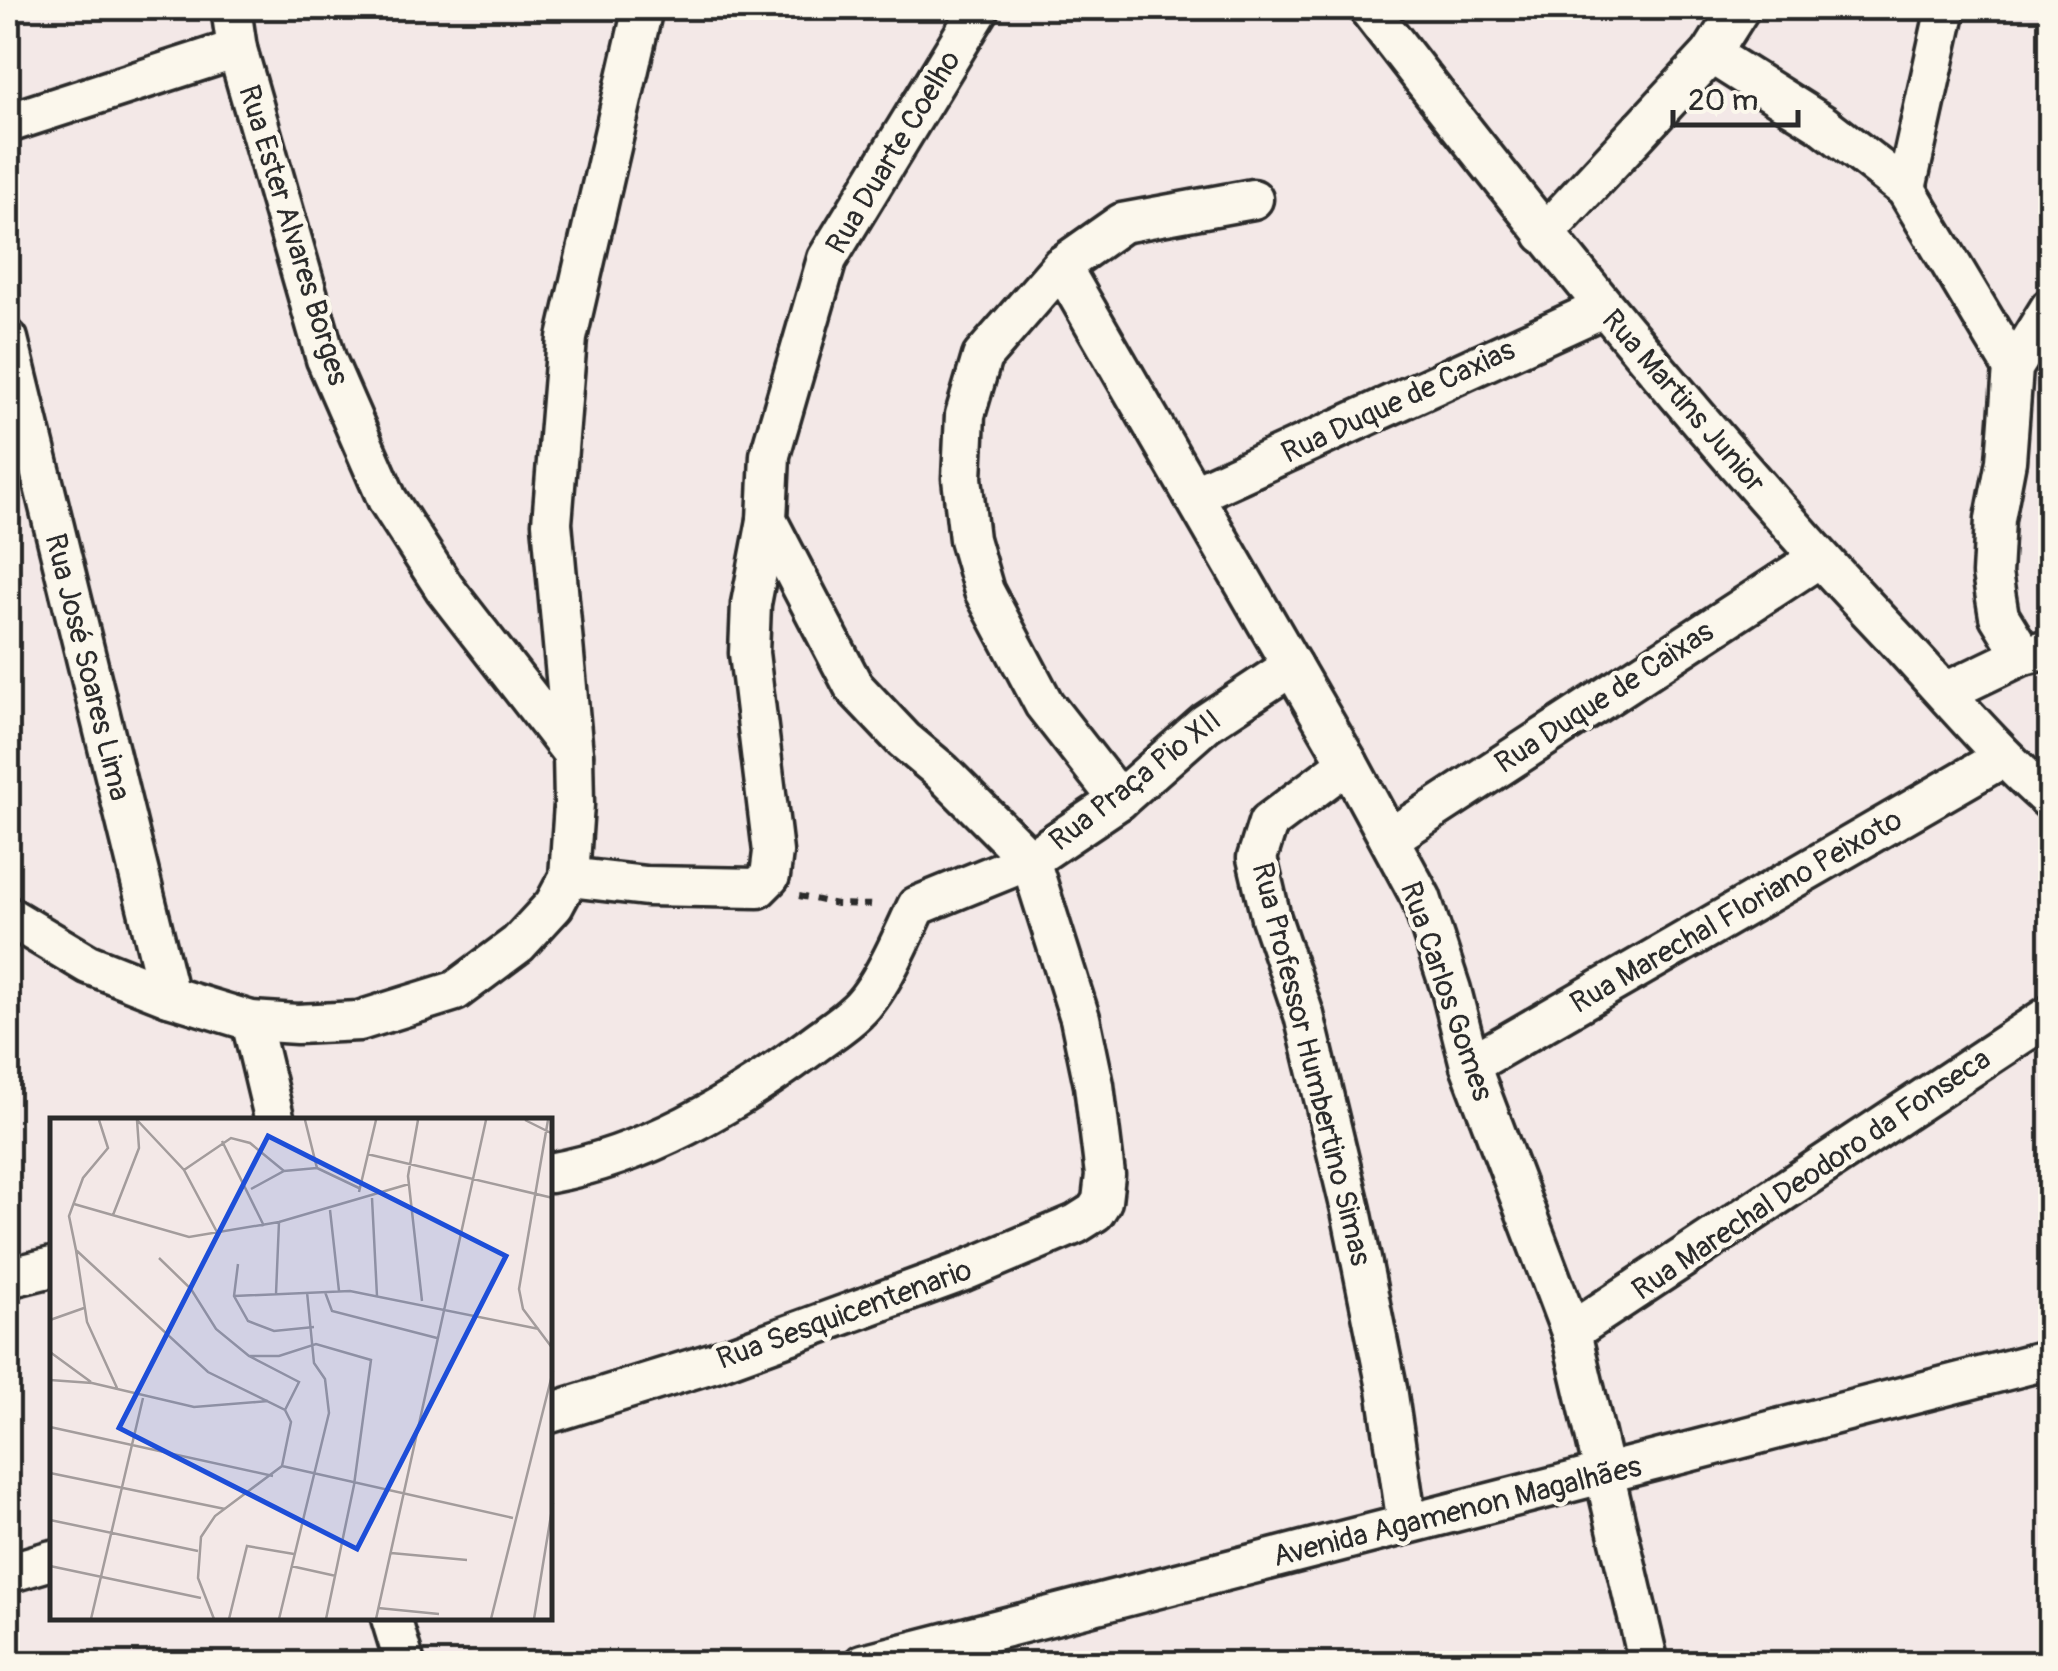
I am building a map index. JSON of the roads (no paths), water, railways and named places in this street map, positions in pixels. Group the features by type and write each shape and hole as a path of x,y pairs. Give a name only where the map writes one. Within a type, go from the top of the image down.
{"street":[{"name":"Rua Ester Alvares Borges","path":"232,8 238,49 326,358 387,499 445,589 574,754"},
{"path":"8,916 88,964 169,996 251,1021 297,1024 359,1021 456,991 518,944 554,905 568,877 574,804 574,754 552,523 567,338 642,8"},
{"name":"Rua Duarte Coelho","path":"568,877 646,886 758,888 770,876 773,852 748,653 751,604 767,520 770,456 827,259 980,8"},
{"name":"Rua Martins Junior","path":"1368,8 1603,308 1819,558 1946,692 2002,758 2050,800"},
{"path":"1544,234 1711,54 1740,8"},
{"path":"1906,189 1946,8"},
{"path":"8,123 238,49"},
{"path":"1711,54 1822,124 1906,189 2014,368"},
{"path":"1119,800 1044,704 984,591 968,539 962,478 965,415 982,357 1062,266 1122,223 1253,199"},
{"name":"Rua Carlos Gomes","path":"1062,266 1348,763 1421,898 1452,990 1470,1064 1572,1332 1649,1664"},
{"name":"Rua Duque de Caxias","path":"1193,495 1603,308"},
{"path":"1946,692 2036,652 1999,616 1992,574 2014,368 2050,308"},
{"name":"Rua José Soares Lima","path":"8,339 169,996"},
{"path":"767,520 854,687 1030,860"},
{"name":"Rua Duque de Caixas","path":"1390,838 1819,558"},
{"name":"Rua Praça Pio XII","path":"552,1173 680,1130 758,1086 860,1010 918,906 1030,860 1119,800 1206,722 1292,666"},
{"name":"Rua Marechal Floriano Peixoto","path":"1470,1064 2002,758"},
{"name":"Rua Professor Humbertino Simas","path":"1348,763 1268,823 1257,858 1271,918 1304,1015 1351,1210 1387,1388 1407,1524"},
{"name":"Rua Sesquicentenario","path":"552,1413 751,1349 964,1271 1076,1224 1094,1212 1102,1201 1105,1174 1094,1086 1080,1018 1030,860"},
{"name":"Rua Marechal Deodoro da Fonseca","path":"1572,1332 2050,1015"},
{"path":"251,1021 274,1118"},
{"path":"8,1278 50,1268"},
{"name":"Avenida Agamenon Magalhães","path":"863,1664 2050,1358"},
{"path":"8,1573 50,1561"},
{"path":"393,1621 405,1664"}]}
